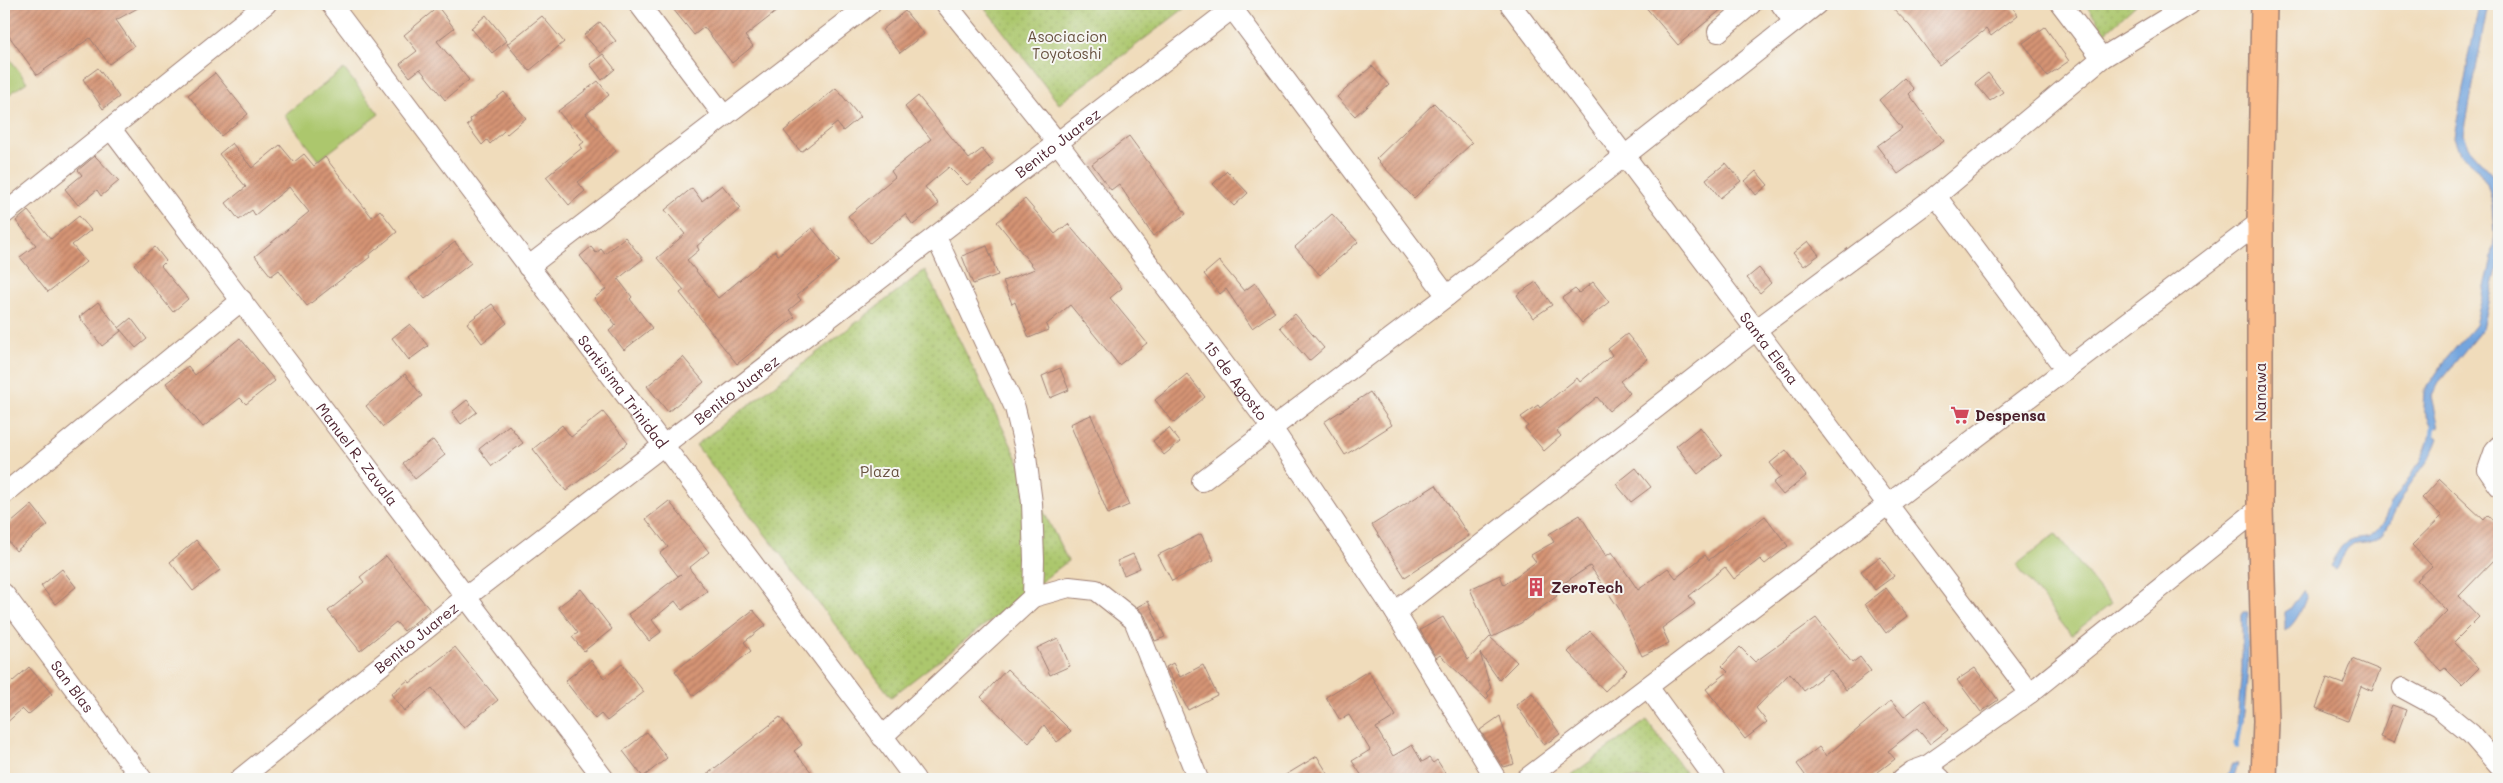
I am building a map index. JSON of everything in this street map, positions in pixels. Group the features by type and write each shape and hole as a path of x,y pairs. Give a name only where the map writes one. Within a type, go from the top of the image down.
{"main road":[{"name":"Nanawa","path":"2264,4 2260,222 2260,508 2266,721 2264,779"}],"street":[{"path":"4,214 266,4"},
{"name":"Santisima Trinidad","path":"332,4 915,779"},
{"path":"639,4 724,116"},
{"path":"528,267 870,4"},
{"name":"15 de Agosto","path":"946,4 1057,142 1272,428 1395,612 1496,779"},
{"name":"Santa Elena","path":"1510,4 1626,155 2030,693"},
{"path":"1718,32 1751,4"},
{"path":"1781,4 1794,22"},
{"path":"1202,480 1446,296 1817,4"},
{"path":"2061,4 2102,58"},
{"path":"1395,612 1757,329 1936,196 2102,58 2190,4"},
{"path":"1235,6 1446,296"},
{"name":"Benito Juarez","path":"240,779 466,597 1235,6"},
{"name":"Manuel R. Zavala","path":"111,129 603,779"},
{"path":"1936,196 2066,370"},
{"path":"1526,779 2260,222"},
{"path":"936,237 1015,408 1025,449 1032,503 1033,597"},
{"path":"4,494 242,300"},
{"path":"2499,446 2495,450 2488,470 2499,486"},
{"path":"1902,779 1913,771 1934,773 2030,693 2260,508"},
{"path":"882,737 1033,597 1069,587 1096,590 1134,620 1198,779"},
{"name":"San Blas","path":"4,594 142,779"},
{"path":"1648,687 1715,779"},
{"path":"2403,688 2438,707 2471,734 2499,766"}],"green space":[{"name":"Asociacion Toyotoshi","path":"982,4 1190,4 1059,104"},
{"path":"2085,4 2137,4 2106,32"},
{"path":"4,51 27,82 4,98"},
{"path":"344,69 379,114 319,160 284,115"},
{"name":"Plaza","path":"925,270 1068,561 891,697 696,445"},
{"path":"2056,534 2111,604 2071,635 2016,565"},
{"path":"1647,720 1690,779 1566,779"}],"water":[{"path":"2479,4 2488,4 2464,134 2468,147 2496,178 2499,191 2499,261 2483,328 2440,381 2432,396 2439,428 2431,425 2423,407 2424,391 2447,358 2475,325 2491,263 2495,234 2493,204 2487,184 2477,168 2460,154 2454,137"},
{"path":"2430,434 2439,438 2436,445 2430,457 2406,491 2385,530 2375,539 2352,544 2348,547 2336,570 2330,566 2340,548 2348,541 2368,537 2378,530 2394,499 2420,460"},
{"path":"2303,590 2307,595 2301,610 2293,624 2285,631 2285,612 2290,609"},
{"path":"2244,612 2248,612 2248,667 2243,724 2237,724 2242,668 2242,615"},
{"path":"2232,764 2238,764 2233,779 2226,779"}],"building":[{"path":"4,4 145,4 116,20 134,46 109,64 90,38 37,75 4,29"},
{"path":"669,4 786,4 745,36 753,46 732,63 704,27 694,35"},
{"path":"1643,4 1728,4 1678,45"},
{"path":"1889,4 2010,4 2018,15 1991,36 1986,29 1939,65 1910,26"},
{"path":"438,7 454,28 437,41 469,80 445,100 420,69 410,77 400,64 417,51 404,35"},
{"path":"905,11 924,34 900,53 882,30"},
{"path":"486,15 507,41 492,53 471,28"},
{"path":"542,16 564,42 529,71 507,44"},
{"path":"600,22 616,41 600,53 584,35"},
{"path":"2045,27 2069,61 2047,76 2023,43"},
{"path":"603,54 615,69 602,80 590,64"},
{"path":"1372,66 1389,85 1355,116 1337,97"},
{"path":"98,68 119,97 103,109 83,79"},
{"path":"215,73 248,114 221,136 188,95"},
{"path":"1988,73 2003,92 1990,101 1975,83"},
{"path":"1904,78 1914,89 1909,94 1944,141 1898,174 1877,146 1902,128 1879,100"},
{"path":"598,81 609,95 586,114 616,151 578,182 585,191 569,205 546,177 582,148 580,145 584,142 558,111"},
{"path":"836,88 860,117 843,131 837,123 801,152 784,131"},
{"path":"504,92 526,118 507,134 504,131 490,144 487,140 482,145 467,125 471,122 470,119"},
{"path":"918,96 969,159 982,149 994,164 967,185 949,167 925,187 939,204 913,225 905,214 870,243 848,216 895,177 891,171 931,139 905,107"},
{"path":"1434,103 1472,143 1414,198 1376,159"},
{"path":"1129,136 1186,214 1153,236 1119,184 1111,190 1092,164"},
{"path":"232,143 252,168 280,145 294,162 304,154 314,166 325,157 372,217 380,210 397,232 369,255 370,257 307,306 279,270 271,276 255,256 309,212 289,187 255,215 252,210 239,220 226,203 246,187 219,154"},
{"path":"95,156 119,181 101,196 97,190 78,205 65,189 82,175 78,170"},
{"path":"1726,163 1741,181 1720,198 1706,179"},
{"path":"1227,171 1248,193 1234,206 1213,184"},
{"path":"1756,171 1768,185 1756,195 1745,181"},
{"path":"722,185 741,208 697,246 699,250 687,260 718,298 775,251 778,255 812,228 839,261 797,295 801,300 789,310 795,317 737,364 680,293 684,290 657,258 685,234 665,210 692,188 702,201"},
{"path":"1025,199 1055,234 1068,224 1122,288 1110,298 1147,343 1119,365 1070,305 1046,325 1048,330 1029,338 1015,302 1012,304 1003,281 1035,269 997,222"},
{"path":"28,211 51,239 79,216 91,230 72,245 86,262 48,292 20,257 36,245 16,221"},
{"path":"1332,214 1358,242 1320,275 1295,247"},
{"path":"625,237 643,259 618,279 632,297 630,299 652,328 624,350 609,331 616,325 594,298 606,289 580,256 591,247 596,253 601,249 605,254"},
{"path":"1808,241 1819,255 1804,266 1793,253"},
{"path":"455,242 471,263 425,299 408,278"},
{"path":"987,246 998,275 973,284 962,256"},
{"path":"155,247 166,261 161,266 188,299 173,312 134,264"},
{"path":"1219,261 1244,291 1255,283 1275,312 1252,328 1226,289 1220,294 1204,274"},
{"path":"1759,268 1771,283 1760,293 1747,278"},
{"path":"1536,282 1552,305 1533,318 1517,295"},
{"path":"1593,282 1609,302 1582,323 1562,298 1575,289 1579,293"},
{"path":"98,302 121,331 102,346 79,317"},
{"path":"492,304 507,323 482,343 467,323"},
{"path":"1295,314 1324,348 1309,361 1280,327"},
{"path":"131,318 147,339 136,348 119,328"},
{"path":"410,324 428,346 409,360 392,338"},
{"path":"1627,334 1648,359 1620,381 1630,393 1609,411 1597,397 1557,431 1561,436 1544,451 1525,428 1528,426 1521,417 1538,405 1540,408 1577,378 1580,382 1612,355 1608,349"},
{"path":"240,338 275,381 246,404 240,398 203,427 166,383 188,366 195,375"},
{"path":"683,357 704,382 668,412 647,386"},
{"path":"1060,368 1069,390 1050,398 1042,376"},
{"path":"405,374 422,396 383,427 366,406"},
{"path":"1187,374 1205,397 1174,423 1155,400"},
{"path":"1370,392 1392,425 1345,455 1324,422"},
{"path":"467,400 477,412 461,424 452,412"},
{"path":"603,412 628,443 566,491 533,449 562,425 571,437"},
{"path":"1091,415 1129,505 1108,514 1070,424"},
{"path":"509,425 523,443 492,466 479,449"},
{"path":"1700,427 1722,455 1698,474 1676,446"},
{"path":"1169,428 1180,442 1164,455 1153,441"},
{"path":"433,440 445,455 415,479 403,463"},
{"path":"1786,450 1806,476 1783,495 1773,483 1781,477 1770,463"},
{"path":"1636,468 1651,487 1631,502 1616,484"},
{"path":"2440,479 2484,520 2488,515 2499,525 2499,555 2459,596 2479,617 2454,642 2479,668 2462,685 2445,668 2441,671 2415,644 2447,611 2417,580 2432,566 2412,545 2442,516 2422,498"},
{"path":"1436,485 1469,536 1405,577 1372,525"},
{"path":"669,501 709,552 689,568 707,591 682,610 675,601 652,620 661,632 649,641 628,614 681,574 678,576 660,553 668,547 646,519"},
{"path":"32,505 48,525 16,551 4,536 4,529"},
{"path":"1580,515 1606,556 1612,552 1638,590 1668,568 1676,578 1705,555 1709,560 1765,516 1788,546 1765,564 1760,559 1734,579 1725,567 1689,596 1695,604 1662,628 1669,643 1642,656 1620,610 1590,566 1553,590 1557,596 1521,623 1492,637 1470,589 1500,575 1504,585 1536,562 1531,555 1554,542 1549,534"},
{"path":"1201,534 1214,560 1172,581 1158,555"},
{"path":"196,540 220,570 193,591 170,562"},
{"path":"1133,554 1140,568 1124,575 1117,561"},
{"path":"386,556 430,610 404,631 396,622 360,651 328,611 364,582 360,577"},
{"path":"1880,557 1894,576 1875,590 1861,571"},
{"path":"62,569 76,587 55,604 41,586"},
{"path":"1886,588 1907,616 1886,633 1865,604"},
{"path":"581,589 612,629 584,651 572,637 578,633 558,607"},
{"path":"1148,601 1165,637 1155,641 1145,616 1137,607"},
{"path":"753,610 766,625 744,642 751,651 694,696 675,671"},
{"path":"1443,617 1468,660 1490,637 1517,662 1499,680 1480,653 1491,689 1487,693 1489,696 1486,699 1440,655 1436,658 1420,630"},
{"path":"1816,618 1852,663 1860,657 1871,671 1846,690 1831,670 1804,691 1790,673 1756,708 1767,722 1745,739 1706,689 1728,672 1722,666 1740,647 1755,662"},
{"path":"1590,631 1627,670 1605,691 1568,652"},
{"path":"1058,638 1070,666 1050,675 1037,648"},
{"path":"455,647 498,700 464,728 432,688 404,711 391,694 408,680 410,683"},
{"path":"2353,659 2380,670 2372,691 2361,686 2348,721 2316,708 2327,678 2343,684"},
{"path":"591,660 604,678 622,664 644,692 607,721 601,714 595,719 565,681"},
{"path":"1173,663 1180,677 1203,665 1217,695 1188,710 1166,667"},
{"path":"29,667 52,694 28,715 22,709 4,725 4,689"},
{"path":"1975,668 1998,700 1981,712 1957,680"},
{"path":"1007,669 1071,731 1057,742 1044,725 1029,743 981,697"},
{"path":"1368,671 1396,716 1376,728 1393,756 1412,745 1422,762 1429,758 1433,763 1437,760 1449,779 1364,779 1352,761 1370,750 1349,715 1340,720 1326,697"},
{"path":"1532,693 1560,734 1544,745 1516,705"},
{"path":"1925,700 1948,730 1930,744 1917,728 1888,751 1895,759 1869,779 1808,779 1797,764 1819,747 1826,756 1891,701 1904,717"},
{"path":"2392,705 2406,710 2394,743 2380,737"},
{"path":"1500,716 1514,764 1503,767 1480,730"},
{"path":"780,717 802,745 794,751 817,779 701,779"},
{"path":"647,732 667,758 643,777 623,751"},
{"path":"1317,756 1328,774 1319,779 1279,779"}],"waterway":[{"path":"2432,441 2434,420"},
{"path":"2237,745 2241,718"}],"place":[{"name":"Despensa","path":"1960,415"},
{"name":"ZeroTech","path":"1536,587"}]}
